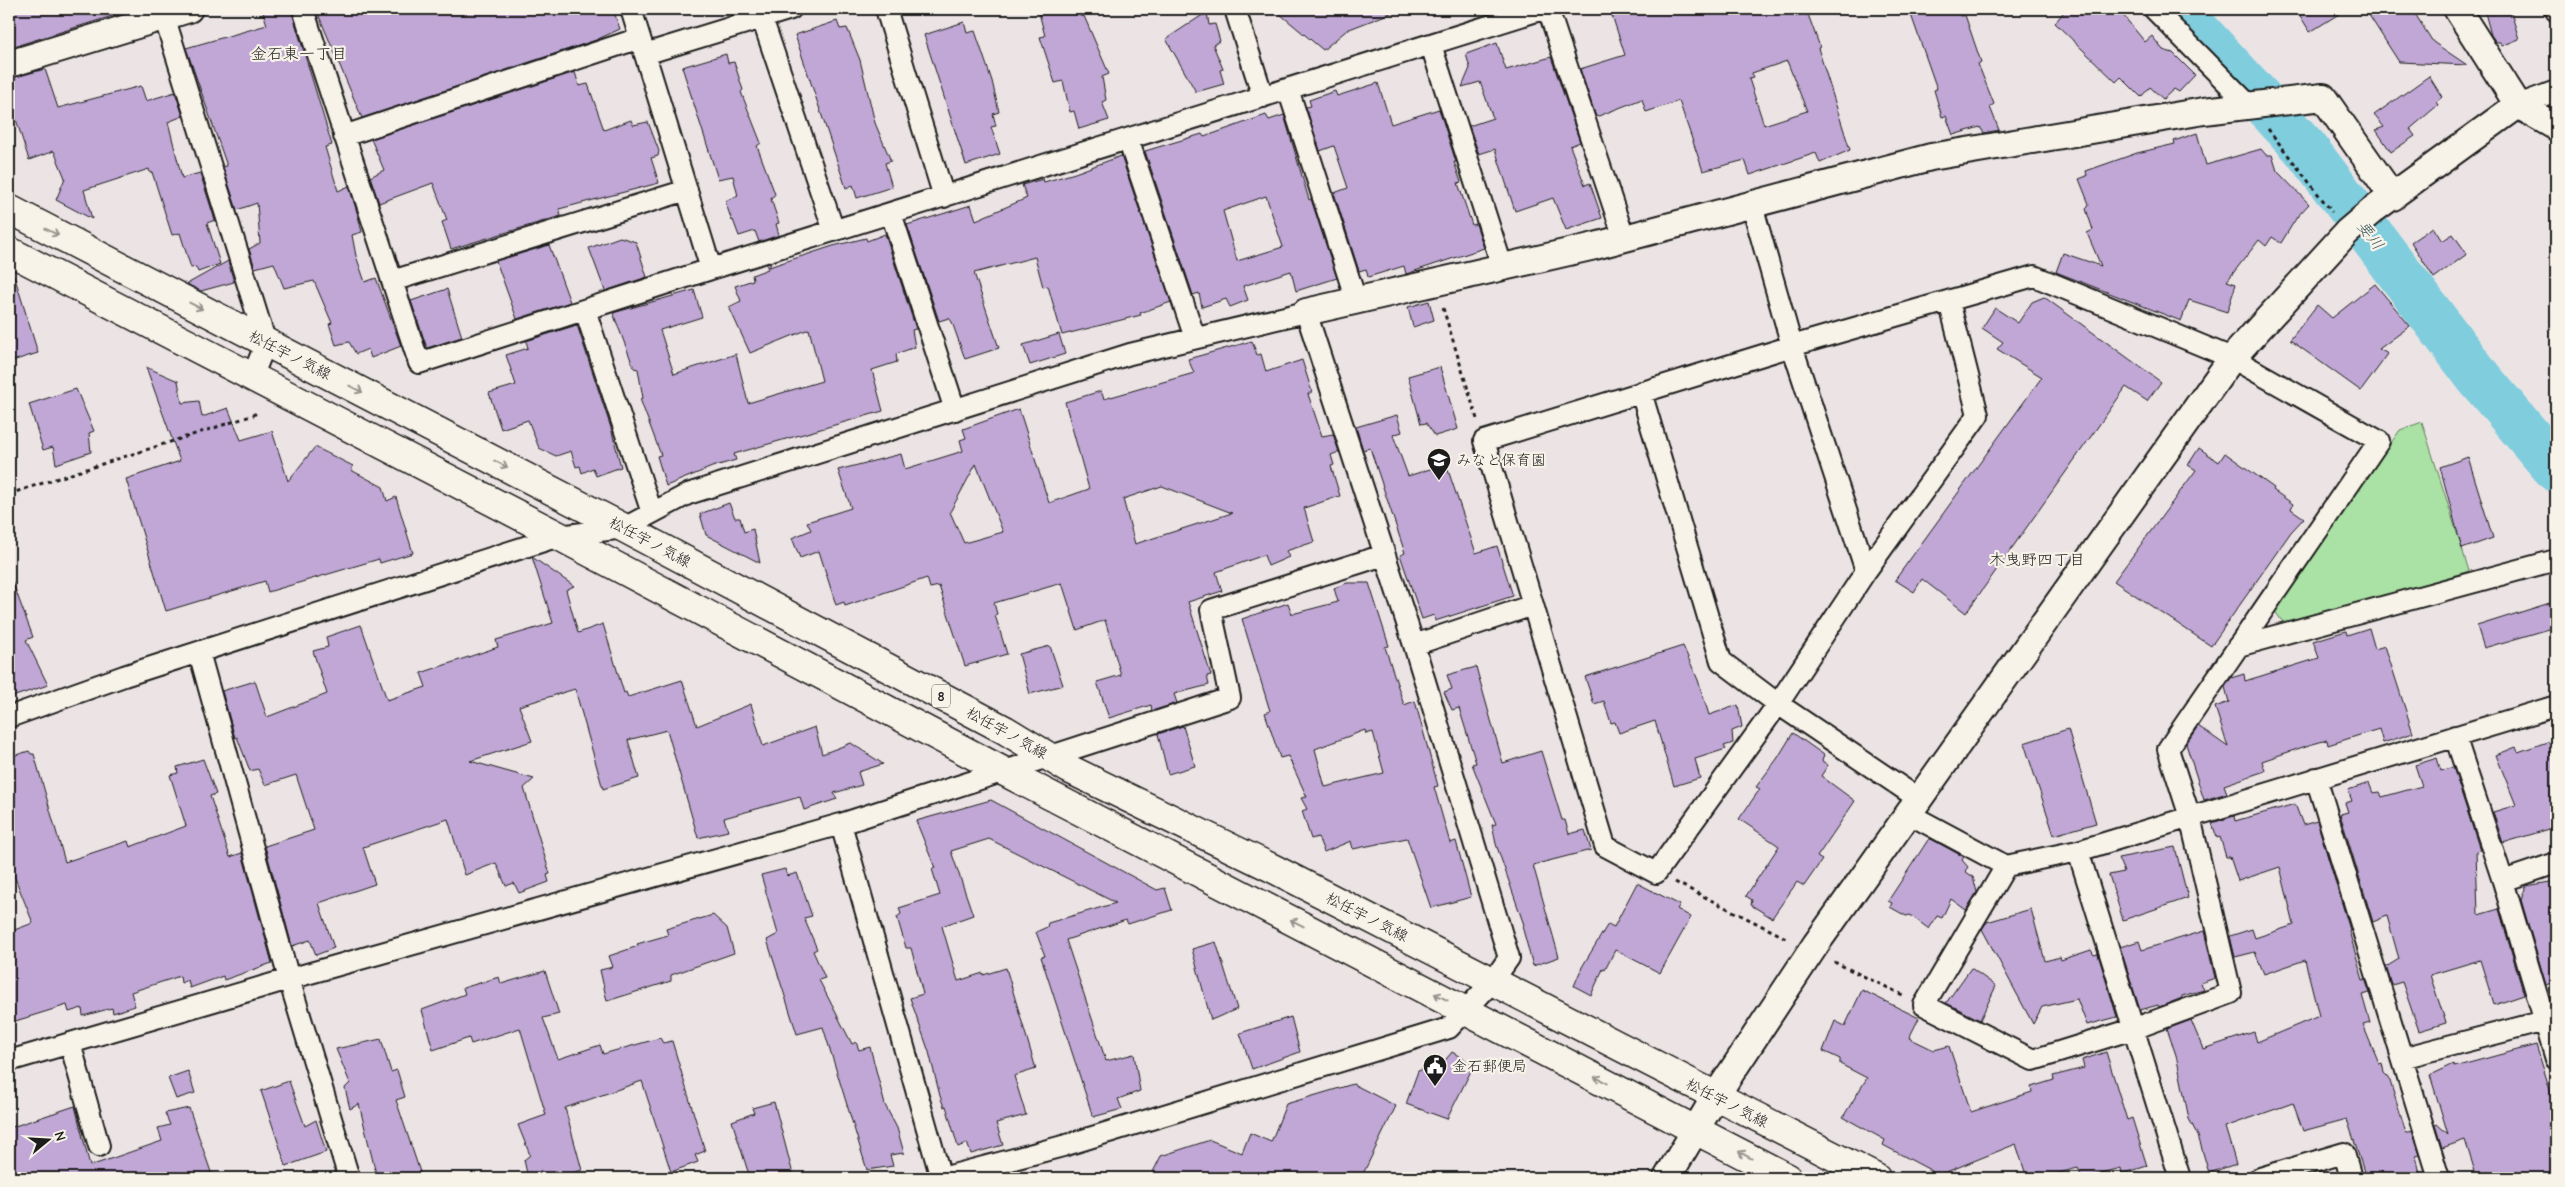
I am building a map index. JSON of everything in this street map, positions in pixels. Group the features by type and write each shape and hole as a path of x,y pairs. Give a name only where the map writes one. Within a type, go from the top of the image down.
{"main road":[{"name":"松任宇ノ気線","path":"9,209 624,528 1005,730 1051,758 1274,869 1876,1178"},
{"path":"9,251 559,536 1003,771 1697,1129 1788,1178"}],"street":[{"path":"9,64 189,9"},
{"path":"303,9 419,363 711,269 1543,9"},
{"path":"631,9 711,269"},
{"path":"344,136 642,46 762,18 791,9"},
{"path":"886,9 944,197"},
{"path":"1236,9 1263,97"},
{"path":"1548,9 1624,238"},
{"path":"2154,9 2261,104"},
{"path":"2457,9 2518,105 2556,126"},
{"path":"164,16 266,343 263,383"},
{"path":"762,18 834,231"},
{"path":"1431,45 1502,266"},
{"path":"1288,90 1356,300"},
{"path":"1667,1178 1715,1097 1812,951 2232,358 2348,232 2383,203 2518,105 2556,91"},
{"path":"9,717 198,652 559,536 624,528 688,494 1130,354 1624,238 1931,157 2261,104 2323,97 2383,203"},
{"path":"1128,140 1195,338"},
{"path":"392,281 687,190"},
{"path":"1752,204 1792,346 1866,571"},
{"path":"891,213 955,410"},
{"path":"1949,301 1978,415 1866,571 1778,704 1656,873 1605,846 1484,441 1792,346 2034,276 2232,358 2379,442 2168,749 2190,817 2231,993 2133,1029 2033,1060 1924,1005 2006,866"},
{"path":"585,310 652,513"},
{"path":"841,824 942,1178 1063,1146 1449,1028 1467,1010 1492,982 1509,958 1414,645 1306,312"},
{"path":"1641,392 1720,661 1914,807 2006,866 2078,851 2556,706"},
{"path":"9,1060 289,978 841,824 1003,771 1051,758 1230,698 1212,610 1384,554"},
{"path":"2238,646 2556,560"},
{"path":"1414,645 1533,605"},
{"path":"198,652 289,978 349,1178"},
{"path":"2455,736 2551,1020 2556,1059"},
{"path":"2316,778 2439,1178"},
{"path":"2078,851 2180,1178"},
{"path":"2503,881 2556,864"},
{"path":"2402,1058 2551,1020"},
{"path":"70,1043 99,1146"},
{"path":"2260,1178 2344,1153 2351,1178"}],"path":[{"path":"2261,104 2348,232"},
{"path":"1435,282 1484,441"},
{"path":"9,494 254,415 263,383"},
{"path":"1656,873 1924,1005"}],"green space":[{"path":"2422,422 2469,571 2285,625 2274,610 2400,430"}],"building":[{"path":"9,9 122,9 122,13 9,48"},
{"path":"262,9 291,9 332,145 325,147 338,191 349,186 357,212 362,232 352,235 356,256 365,282 376,278 401,346 371,358 368,349 356,354 349,342 336,345 329,324 332,323 314,281 284,288 274,263 255,268 249,249 260,243 257,203 237,210 223,167 227,166 186,48 267,25"},
{"path":"316,9 613,9 620,29 596,40 362,118"},
{"path":"1038,9 1079,9 1081,17 1084,16 1109,74 1102,77 1106,100 1102,102 1109,120 1079,129 1074,111 1070,112 1063,81 1055,83 1040,37 1045,36"},
{"path":"1274,9 1396,9 1396,11 1347,30 1323,50"},
{"path":"1610,9 1806,9 1820,47 1818,48 1850,150 1820,163 1816,153 1750,175 1745,160 1703,171 1679,101 1646,112 1642,99 1596,117 1580,69 1625,55","holes":["1787,61 1807,111 1764,125 1749,79 1753,78 1752,73"]},
{"path":"1909,9 1957,9 1960,16 1965,15 1981,62 1978,64 1994,104 1990,107 1999,130 1984,133 1980,127 1953,135 1946,116 1942,117 1934,90 1937,89"},
{"path":"2066,9 2118,9 2145,42 2152,36 2163,50 2173,53 2195,75 2179,92 2174,89 2163,99 2150,87 2141,97 2121,77 2116,82 2055,23"},
{"path":"2296,9 2347,9 2310,32"},
{"path":"2365,9 2412,9 2433,42 2467,65 2399,62"},
{"path":"2484,9 2510,9 2519,39 2502,46 2500,42 2496,42 2491,35"},
{"path":"1207,12 1209,25 1215,24 1220,41 1213,45 1223,69 1220,70 1224,84 1196,92 1166,39"},
{"path":"837,21 840,29 847,28 860,60 875,123 891,161 885,163 892,187 857,198 853,185 846,188 795,35"},
{"path":"964,22 967,33 975,31 992,81 999,112 993,114 996,126 991,127 1000,154 966,165 924,35"},
{"path":"1497,43 1506,70 1551,57 1580,142 1570,146 1585,185 1590,183 1602,218 1566,230 1553,198 1515,211 1495,149 1479,154 1469,126 1493,118 1480,82 1462,87 1470,68 1466,54"},
{"path":"726,54 728,63 734,62 743,90 741,92 761,143 757,146 775,194 771,199 779,223 776,224 779,235 759,242 755,231 739,236 732,221 725,201 738,196 733,176 718,179 682,67"},
{"path":"45,69 58,108 141,86 146,101 175,92 183,116 168,122 182,178 200,173 215,220 207,223 220,264 198,272 196,267 191,268 180,233 172,235 152,172 150,173 149,169 84,190 92,219 56,200 65,178 54,151 29,160 14,113 9,114 9,79"},
{"path":"575,72 579,86 588,84 604,130 631,120 633,125 648,122 659,151 658,156 651,158 659,183 559,209 561,216 451,249 442,222 447,220 433,183 379,203 370,177 384,170 371,139"},
{"path":"2429,76 2442,97 2436,102 2438,105 2410,129 2415,136 2391,152 2376,130 2384,127 2374,115"},
{"path":"1378,83 1391,124 1439,109 1456,162 1454,162 1461,182 1458,183 1472,225 1476,224 1484,248 1406,274 1404,266 1368,277 1366,269 1359,271 1334,193 1348,188 1334,146 1320,151 1306,107 1311,106 1309,100 1335,91 1337,96"},
{"path":"1266,115 1269,120 1284,115 1309,200 1311,199 1337,278 1296,291 1291,271 1243,286 1248,300 1230,307 1226,299 1202,307 1199,293 1193,295 1145,151 1202,134 1204,137","holes":["1266,196 1283,247 1237,261 1223,211"]},
{"path":"2197,133 2206,165 2261,149 2266,155 2272,155 2277,171 2309,204 2297,217 2281,243 2272,237 2266,246 2259,240 2227,281 2236,284 2227,312 2189,300 2181,321 2056,272 2063,253 2101,266 2087,233 2093,230 2086,209 2089,204 2079,179 2087,176 2086,171 2137,153 2175,144 2174,141"},
{"path":"1121,156 1171,302 1140,313 1141,315 1062,335 1048,286 1043,287 1035,257 974,273 999,348 965,359 952,322 949,318 939,321 907,225 971,205 976,220 1027,198 1022,185 1043,179 1044,182 1075,173"},
{"path":"2433,227 2442,241 2453,234 2467,254 2434,278 2411,242"},
{"path":"885,234 916,329 912,330 915,347 896,354 897,362 872,370 883,411 734,454 736,460 712,467 666,486 657,456 661,455 640,399 643,398 638,369 634,368 613,313 694,290 702,317 660,330 674,374 736,354 748,403 822,381 809,329 750,353 729,307 741,301 735,286 753,280 752,275 768,269 766,264 771,263 769,267 833,246 866,238 867,241"},
{"path":"620,237 636,242 647,277 605,291 589,248"},
{"path":"549,245 570,302 517,319 496,261"},
{"path":"228,261 234,282 201,291 187,284"},
{"path":"14,275 38,353 9,362 9,276"},
{"path":"2375,284 2410,326 2379,349 2388,354 2361,391 2290,340 2317,305 2332,318"},
{"path":"447,289 462,337 427,348 411,301"},
{"path":"2044,297 2161,382 2147,401 2126,387 1966,613 1922,579 1914,592 1895,580 2042,377 1997,349 2003,342 1982,328 1995,308 2018,323 2032,302"},
{"path":"1429,301 1434,320 1413,327 1408,307"},
{"path":"577,325 611,428 621,467 596,476 593,468 582,473 580,466 576,467 571,451 556,456 539,448 528,420 501,429 489,393 516,385 506,355 528,348 526,341"},
{"path":"1059,334 1065,354 1030,365 1023,345"},
{"path":"1252,341 1257,355 1261,354 1266,372 1302,360 1312,392 1308,394 1322,436 1333,434 1339,452 1331,455 1334,465 1331,466 1340,496 1304,508 1314,542 1286,551 1289,557 1268,566 1264,555 1216,572 1222,591 1188,602 1211,675 1207,676 1209,685 1174,694 1177,703 1152,711 1151,705 1109,718 1097,682 1121,675 1105,620 1077,630 1062,583 994,603 997,614 995,615 1007,654 965,666 939,586 930,588 927,578 845,606 844,602 836,605 819,551 800,558 792,538 811,530 807,522 851,508 838,470 901,454 905,469 963,451 960,440 966,438 963,429 1019,409 1049,503 1089,489 1065,402 1101,391 1104,399 1194,373 1188,359","holes":["976,464 1003,532 964,543 950,512","1162,486 1232,513 1135,544 1123,499"]},
{"path":"146,367 178,381 182,403 199,401 202,417 228,408 241,440 272,431 288,481 315,447 353,466 351,470 383,487 387,501 396,497 413,553 380,563 379,559 268,592 265,581 166,611 126,479 180,461"},
{"path":"1440,367 1458,429 1435,436 1426,423 1421,424 1408,376"},
{"path":"76,389 94,431 89,433 91,452 56,464 53,447 43,450 29,404"},
{"path":"1397,415 1402,432 1393,435 1408,476 1446,464 1476,553 1497,546 1513,596 1435,621 1434,615 1422,619 1400,555 1405,553 1370,448 1363,450 1356,427"},
{"path":"2199,448 2219,462 2225,453 2274,488 2273,490 2293,504 2291,509 2304,518 2291,532 2211,646 2114,581 2196,470 2188,465"},
{"path":"2468,457 2493,538 2462,549 2440,467"},
{"path":"729,503 735,518 740,518 744,532 753,529 760,563 706,535 700,514"},
{"path":"532,557 574,586 566,590 578,633 603,624 624,693 626,692 628,697 682,680 697,726 751,704 763,746 815,727 822,754 851,743 883,764 858,772 862,785 834,793 837,799 804,810 800,797 724,818 728,831 698,838 667,730 628,740 639,778 603,789 575,689 519,706 532,741 470,761 534,779 524,788 550,874 547,875 549,882 519,893 514,883 506,886 496,863 465,875 448,819 363,847 375,884 319,903 334,948 316,955 310,940 292,946 265,846 314,830 296,775 265,785 258,769 250,771 237,737 235,738 222,691 255,681 267,717 327,694 313,651 328,647 326,637 361,625 387,700 426,687 421,673 498,647 496,640 553,623"},
{"path":"11,578 33,637 26,640 48,685 9,698 9,579"},
{"path":"1347,583 1369,583 1389,646 1385,647 1404,705 1415,701 1438,786 1434,787 1450,843 1456,841 1471,897 1431,908 1407,838 1353,849 1351,841 1324,852 1318,837 1311,839 1302,811 1307,809 1301,798 1307,797 1288,756 1280,758 1265,713 1270,711 1242,619 1288,603 1292,614 1338,602 1334,588","holes":["1365,730 1366,734 1373,732 1384,773 1325,787 1315,749"]},
{"path":"2556,601 2556,627 2484,648 2477,626"},
{"path":"2369,628 2375,649 2385,646 2413,733 2383,743 2379,729 2328,745 2327,740 2309,745 2262,761 2265,771 2224,785 2227,793 2204,800 2186,744 2198,726 2228,747 2215,707 2229,702 2225,687 2231,678 2244,674 2245,681 2319,658 2313,641 2346,631 2347,635"},
{"path":"1050,646 1063,685 1030,694 1019,654"},
{"path":"1683,646 1698,680 1709,715 1738,705 1742,727 1732,731 1733,743 1724,746 1726,749 1695,759 1700,778 1674,786 1655,721 1619,733 1615,722 1611,723 1604,701 1594,704 1585,677"},
{"path":"1476,667 1503,763 1541,751 1562,820 1565,820 1569,834 1585,830 1591,850 1533,865 1559,957 1533,966 1522,926 1524,925 1496,844 1492,825 1496,824 1472,764 1476,763 1459,708 1452,710 1444,692 1452,689 1447,675"},
{"path":"1183,726 1195,766 1168,774 1158,734"},
{"path":"2068,729 2096,823 2054,835 2024,743"},
{"path":"1793,733 1824,755 1822,761 1828,765 1821,776 1855,801 1817,857 1822,860 1804,886 1797,882 1772,918 1751,905 1752,900 1746,896 1779,846 1739,819 1760,789 1756,787"},
{"path":"2556,739 2556,827 2503,843 2493,812 2516,805 2496,755 2516,747 2518,752"},
{"path":"29,751 31,754 34,754 65,862 128,841 130,847 186,826 170,775 178,773 177,767 203,759 216,794 210,796 230,857 242,853 272,963 224,980 223,976 190,988 188,980 181,983 180,976 131,992 135,1006 113,1013 112,1008 83,1016 82,1008 69,1012 67,1005 9,1023 9,932 33,923 9,863 9,825 14,824 9,803 15,798 9,779 9,757"},
{"path":"2437,758 2441,771 2453,767 2480,850 2476,851 2478,915 2499,909 2524,995 2494,1005 2480,960 2430,975 2446,1023 2419,1031 2402,982 2392,985 2386,967 2399,959 2387,916 2373,922 2340,814 2348,812 2345,803 2352,801 2348,790 2369,783 2373,793 2380,792 2382,797 2422,786 2415,765"},
{"path":"991,800 1157,890 1165,888 1172,910 1128,924 1126,920 1066,940 1106,1061 1134,1054 1140,1091 1118,1099 1122,1109 1093,1117 1041,957 1045,956 1036,932 1047,927 1048,923 1116,903 989,839 951,851 973,915 942,926 958,981 1006,968 1036,1069 1014,1076 1026,1115 996,1123 1003,1145 971,1154 967,1143 958,1147 946,1106 944,1107 940,1096 929,1052 910,998 923,994 911,948 906,948 897,917 901,914 899,908 940,895 932,869 935,868 916,821"},
{"path":"2295,804 2303,825 2317,821 2363,980 2365,979 2370,993 2362,995 2370,1023 2363,1025 2379,1064 2382,1063 2384,1073 2389,1078 2406,1133 2412,1131 2420,1155 2416,1156 2421,1178 2366,1178 2347,1119 2303,1131 2293,1103 2225,1127 2236,1164 2209,1173 2198,1136 2189,1119 2176,1055 2167,1029 2191,1020 2203,1049 2254,1032 2257,1042 2319,1016 2305,960 2264,974 2255,952 2235,957 2230,936 2252,929 2255,938 2294,925 2280,867 2238,881 2230,857 2226,857 2220,837 2217,838 2212,823 2234,816 2235,821"},
{"path":"1931,839 1964,857 1962,860 1968,867 1965,871 1973,877 1977,892 1966,910 1951,899 1942,918 1937,916 1929,929 1910,915 1906,916 1890,907 1892,903 1888,901 1928,840"},
{"path":"2175,847 2188,898 2123,920 2109,875 2124,872 2118,858"},
{"path":"785,869 787,876 797,873 812,916 804,918 817,949 813,951 825,978 819,980 852,1044 856,1042 859,1050 870,1047 885,1105 897,1128 904,1153 890,1155 893,1166 867,1170 823,1027 797,1034 767,940 778,934 761,875"},
{"path":"2556,881 2556,981 2546,985 2521,900 2526,886"},
{"path":"1637,883 1680,905 1677,909 1691,917 1660,973 1615,950 1605,970 1603,969 1591,995 1574,986 1582,967 1608,924 1614,927"},
{"path":"2031,909 2045,961 2060,957 2061,960 2091,950 2094,955 2098,954 2117,1017 2087,1025 2077,999 2042,1007 2033,1024 1982,929 1987,922"},
{"path":"713,915 727,928 734,953 671,975 671,981 607,1001 600,970 613,967 609,956 638,946 637,944 668,935 666,929"},
{"path":"2204,931 2215,978 2201,983 2204,990 2182,996 2182,998 2159,1007 2158,1005 2140,1010 2120,947 2139,941 2142,950"},
{"path":"1216,942 1237,1009 1211,1020 1192,949"},
{"path":"1971,968 1996,986 1980,1020 1946,1003"},
{"path":"545,971 559,1014 543,1018 558,1059 600,1045 603,1054 660,1038 663,1043 672,1041 705,1151 695,1155 698,1162 671,1172 642,1081 565,1108 582,1170 565,1175 565,1178 528,1178 524,1160 530,1155 518,1125 546,1115 520,1028 471,1044 469,1038 433,1050 422,1010 465,994 463,988 499,977 501,984"},
{"path":"1862,990 1919,1018 1909,1038 1934,1050 1949,1046 1971,1112 2032,1092 2031,1087 2054,1080 2053,1076 2084,1068 2082,1060 2106,1052 2127,1120 2132,1118 2147,1166 2122,1174 2121,1168 2082,1178 2078,1168 2039,1178 2027,1178 2016,1144 1934,1177 1932,1171 1883,1145 1885,1140 1843,1117 1867,1078 1840,1064 1840,1059 1823,1051 1835,1021 1845,1026"},
{"path":"1291,1017 1300,1052 1252,1069 1240,1033"},
{"path":"381,1039 391,1072 397,1070 405,1097 396,1100 422,1178 377,1178 359,1104 350,1109 345,1088 350,1083 336,1049"},
{"path":"2536,1045 2556,1109 2556,1178 2477,1178 2465,1140 2442,1148 2435,1125 2437,1124 2448,1134 2430,1075 2453,1064 2454,1067"},
{"path":"1452,1052 1474,1065 1447,1119 1406,1104 1418,1071 1442,1064"},
{"path":"188,1071 195,1093 176,1099 168,1078"},
{"path":"289,1081 305,1126 316,1120 326,1152 286,1166 261,1091"},
{"path":"1353,1084 1396,1106 1361,1178 1150,1178 1161,1156 1210,1140 1242,1153 1250,1133 1271,1142 1286,1104"},
{"path":"774,1102 794,1178 750,1178 732,1121 754,1113 752,1108"},
{"path":"75,1106 90,1166 162,1141 158,1128 170,1125 165,1113 189,1108 213,1178 9,1178 9,1128"}],"waterway":[{"name":"要川","path":"2177,9 2305,148 2479,378 2556,469"}],"place":[{"name":"みなと保育園","path":"1439,481"},
{"name":"金石郵便局","path":"1435,1087"}],"district":[{"name":"金石東一丁目","path":"299,53"},
{"name":"木曳野四丁目","path":"2037,559"}]}
